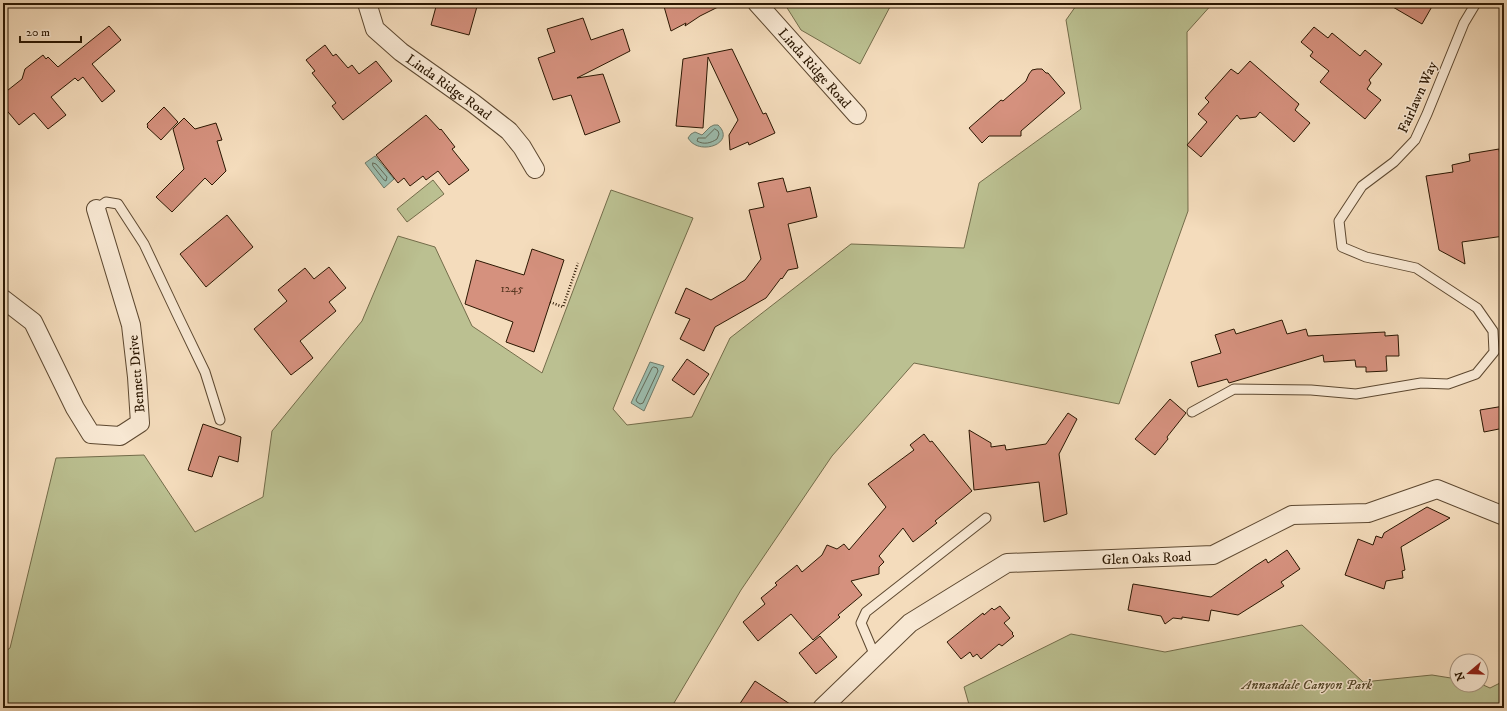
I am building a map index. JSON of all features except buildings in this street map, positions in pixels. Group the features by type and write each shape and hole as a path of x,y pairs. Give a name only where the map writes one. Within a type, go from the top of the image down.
{"street":[{"name":"Linda Ridge Road","path":"367,3 375,29 400,52 473,103 509,131 522,147 535,169"},
{"name":"Linda Ridge Road","path":"757,3 857,115"},
{"name":"Bennett Drive","path":"3,299 33,322 75,408 91,434 120,436 140,423 132,325 96,208"},
{"name":"Glen Oaks Road","path":"822,708 910,623 1006,563 1213,554 1292,515 1368,514 1437,489 1504,516"}],"lane":[{"name":"Fairlawn Way","path":"1192,412 1234,389 1311,390 1356,394 1421,383 1448,384 1476,374 1494,352 1493,332 1477,308 1416,268 1366,257 1342,247 1339,221 1362,186 1394,162 1415,140 1464,23 1476,3"},
{"path":"96,208 106,202 118,204 144,244 205,372 220,420"},
{"path":"875,656 861,623 866,612 986,518"}],"path":[{"path":"550,302 563,307 578,263"}],"green space":[{"path":"784,3 892,3 860,64 801,30"},
{"path":"1078,3 1213,3 1187,32 1188,211 1119,404 914,363 832,456 741,590 671,708 3,708 3,653 10,648 56,458 144,455 195,532 263,497 272,431 362,321 398,236 435,247 472,326 542,373 611,190 693,218 613,409 627,425 692,417 730,338 851,244 964,248 979,183 1081,109 1066,20"},
{"path":"433,180 444,194 407,222 397,209"},
{"name":"Annandale Canyon Park","path":"1302,625 1363,682 1432,675 1449,678 1449,693 1489,693 1489,688 1504,681 1504,708 970,708 964,687 1071,634 1165,652"}],"water":[{"path":"714,125 718,125 723,132 723,137 720,142 714,145 700,147 693,144 688,138 695,132 702,135"},
{"path":"375,156 394,179 384,188 365,163"},
{"path":"650,362 664,366 644,411 631,403"}]}
